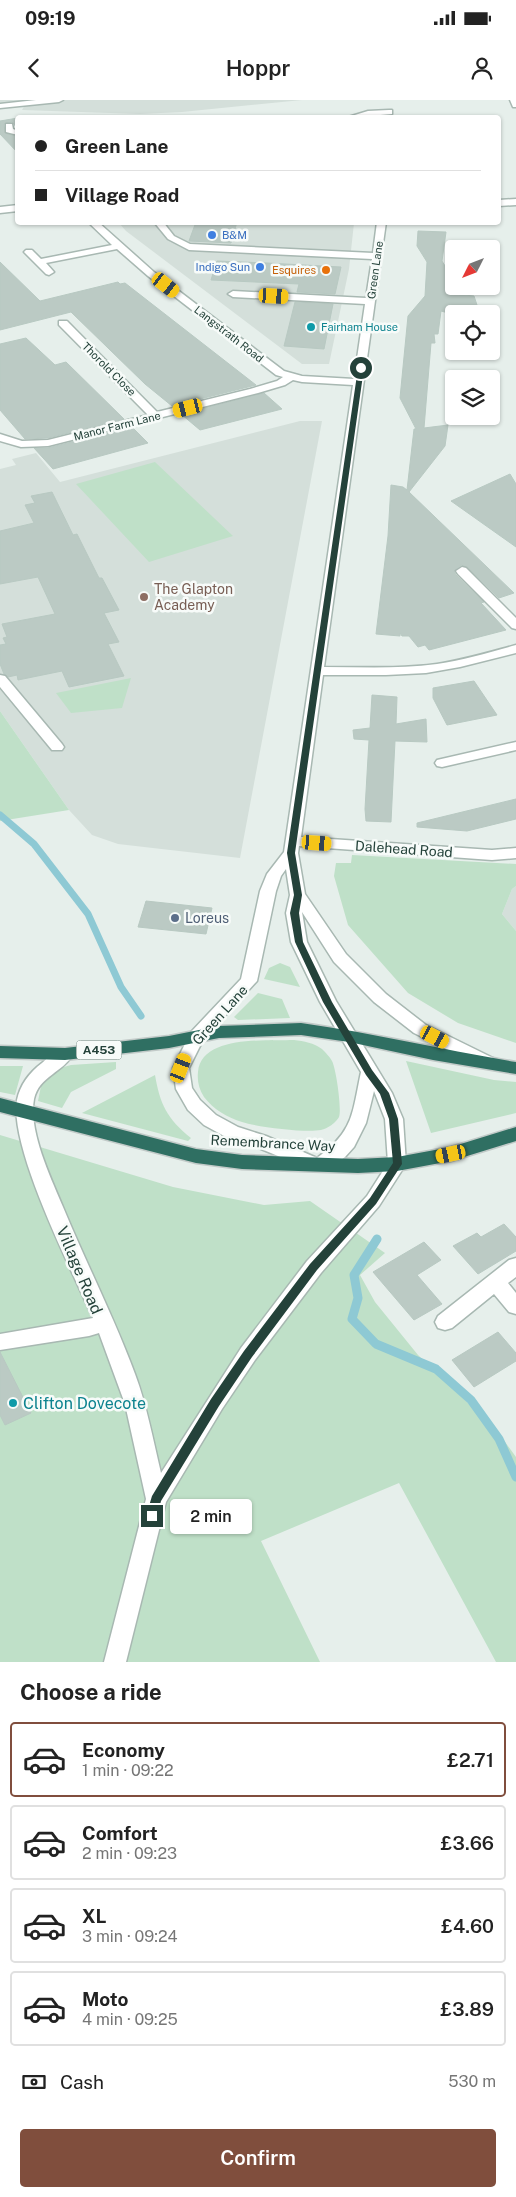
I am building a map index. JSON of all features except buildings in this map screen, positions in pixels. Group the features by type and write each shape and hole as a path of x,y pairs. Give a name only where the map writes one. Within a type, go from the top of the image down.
{"highway":[{"name":"A453","path":"0,1052 65,1054 123,1048 242,1031 301,1029 349,1036 516,1068"},
{"name":"Remembrance Way","path":"0,1105 196,1156 242,1162 358,1166 397,1164 451,1154 516,1134"}],"street":[{"path":"0,106 59,100"},
{"path":"360,115 368,113 389,115 384,100"},
{"path":"514,100 516,105"},
{"path":"501,202 516,202"},
{"path":"1,207 15,208"},
{"name":"Langstrath Road","path":"95,225 151,274 271,367 290,377 360,382"},
{"path":"160,225 182,245 189,247 377,256"},
{"name":"Green Lane","path":"382,225 292,847 298,895 294,913 299,942 328,1002 369,1072 384,1093 394,1119 397,1164"},
{"path":"39,262 119,246"},
{"path":"29,252 49,272"},
{"path":"233,294 370,301"},
{"path":"251,307 254,295"},
{"name":"Thorold Close","path":"63,323 155,416"},
{"name":"Manor Farm Lane","path":"0,437 21,444 48,443 254,391 281,383 290,377"},
{"path":"462,571 516,625"},
{"path":"318,671 426,669 459,664 516,649"},
{"path":"0,679 57,747"},
{"path":"442,763 516,746"},
{"name":"Green Lane","path":"292,847 274,874 268,891 250,981 197,1036 181,1068 184,1089 194,1105 210,1120 232,1132 318,1164"},
{"name":"Dalehead Road","path":"292,847 492,855 516,853"},
{"name":"Green Lane","path":"298,895 340,958 380,998 420,1029 490,1064"},
{"name":"Village Road","path":"65,1054 39,1074 27,1093 24,1110 34,1157 40,1173 126,1376 156,1499"},
{"path":"318,1164 341,1150 352,1136 359,1118 369,1072"},
{"name":"Village Road","path":"115,1662 156,1499 215,1403 248,1354 314,1267 373,1201 397,1164"},
{"path":"445,1322 516,1266"},
{"path":"495,1282 516,1306"},
{"path":"0,1342 89,1328 103,1323"}],"shaded area":[{"path":"0,100 302,100 182,112 140,114 22,110 25,105 0,108"},
{"path":"121,225 354,225 349,269 329,364 302,364 126,231"},
{"name":"The Glapton Academy","path":"300,421 322,421 240,858 118,844 92,835 69,810 0,711 0,469 16,465 12,459 36,453 60,482"},
{"path":"516,886 516,931 502,914 512,889"}],"green space":[{"path":"155,462 233,536 149,562 76,484"},
{"path":"131,678 122,708 71,713 56,693"},
{"path":"0,711 69,810 0,821"},
{"path":"352,855 516,864 516,886 512,889 502,914 516,931 516,1043 458,1023 408,993 348,925 334,876 336,863 351,863"},
{"path":"280,963 290,967 300,987 264,979 269,968"},
{"path":"258,993 282,999 290,1018 238,1020 234,1017"},
{"path":"294,1040 319,1047 332,1061 338,1089 340,1113 338,1119 330,1126 321,1130 304,1131 249,1124 221,1112 204,1097 199,1085 198,1072 202,1060 210,1052 237,1042"},
{"path":"406,1061 494,1080 516,1082 516,1113 431,1133"},
{"path":"116,1062 116,1069 71,1092 62,1108 38,1101 42,1081 60,1068 71,1065"},
{"path":"0,1066 23,1066 15,1095 0,1092"},
{"path":"155,1075 162,1103 170,1117 191,1138 188,1141 82,1113"},
{"path":"0,1135 173,1187 264,1205 310,1201 385,1253 360,1275 375,1302 418,1355 497,1431 516,1457 516,1662 496,1662 399,1483 261,1541 320,1662 0,1662"}],"waterway":[{"path":"0,815 34,844 88,914 121,987 141,1016"},
{"path":"377,1239 354,1275 358,1298 352,1319 376,1344 436,1369 471,1400 499,1439 516,1477"}],"place":[{"name":"B&M","path":"212,235"},
{"name":"Indigo Sun","path":"260,267"},
{"name":"Esquires","path":"326,270"},
{"name":"Fairham House","path":"311,327"},
{"name":"The Glapton Academy","path":"144,597"},
{"name":"Loreus","path":"175,918"},
{"name":"Clifton Dovecote","path":"13,1403"}],"route":[{"path":"152,1516 156,1499 215,1403 248,1354 314,1267 373,1201 397,1164 394,1119 384,1093 369,1072 328,1002 306,960 299,942 294,913 298,895 291,853 361,368"}]}
